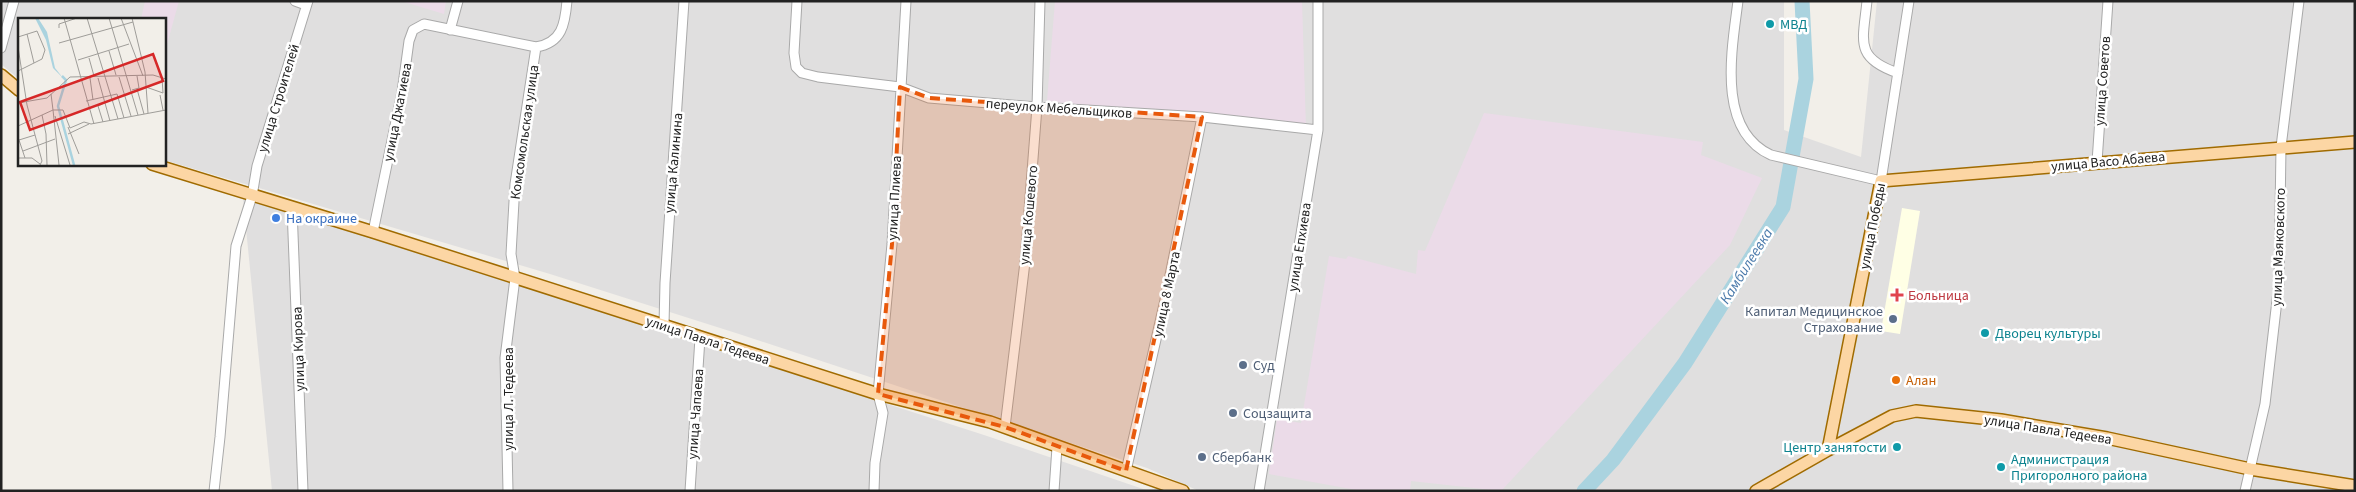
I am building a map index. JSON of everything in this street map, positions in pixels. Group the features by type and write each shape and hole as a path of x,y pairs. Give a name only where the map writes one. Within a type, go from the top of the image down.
{"main road":[{"path":"1,75 18,89"},
{"name":"улица Васо Абаева","path":"1882,181 2355,142"},
{"name":"улица Павла Тедеева","path":"155,165 664,324 700,338 878,394 1005,427 1056,447 1183,491"},
{"name":"улица Победы","path":"1828,450 1882,181"},
{"name":"улица Павла Тедеева","path":"1756,491 1892,416 1916,411 2002,420 2107,438 2250,468 2355,486"}],"street":[{"path":"1,48 14,1"},
{"path":"295,1 307,3"},
{"path":"450,30 458,1"},
{"name":"Комсомольская улица","path":"515,278 511,254 514,184 536,47 548,45 559,35 566,19 567,1"},
{"name":"улица Калинина","path":"664,324 665,274 684,1"},
{"name":"переулок Мебельщиков","path":"797,1 794,53 796,67 802,72 818,77 900,87 929,98 1202,117 1318,130"},
{"name":"улица Плиева","path":"874,491 875,463 883,413 878,394 892,244 906,1"},
{"name":"улица Кошевого","path":"1005,427 1025,262 1037,107 1040,1"},
{"name":"улица Епхиева","path":"1260,491 1318,130 1318,1"},
{"name":"улица Васо Абаева","path":"1738,1 1731,82 1732,99 1743,129 1758,148 1778,158 1882,181"},
{"path":"1867,1 1864,34 1865,53 1870,60 1880,67 1898,73"},
{"name":"улица Победы","path":"1882,181 1909,1"},
{"name":"улица Советов","path":"2097,162 2108,1"},
{"name":"улица Маяковского","path":"2245,491 2265,404 2279,284 2281,147 2299,1"},
{"name":"улица Строителей","path":"214,491 236,246 252,196 257,166 279,100 307,3"},
{"name":"улица Джатиева","path":"373,232 402,92 409,41 413,30 424,24 536,47"},
{"name":"улица 8 Марта","path":"1126,471 1165,300 1202,117"},
{"name":"улица Кирова","path":"292,208 303,491"},
{"name":"улица Л. Тедеева","path":"508,491 506,358 515,278"},
{"name":"улица Чапаева","path":"690,491 700,338"},
{"path":"1054,491 1056,447"}],"highlighted area":[{"path":"900,87 929,98 1202,117 1126,471 1005,427 878,394 892,244"}],"shaded area":[{"path":"1,1 1784,1 1784,130 1861,157 1877,1 2355,1 2355,491 1199,491 1147,468 739,334 550,274 165,160 165,18 18,18 18,78 1,64"},
{"path":"145,1 179,1 166,48 165,18 141,18"},
{"path":"401,1 446,1 444,14"},
{"path":"1055,1 1302,1 1306,129 1047,101"},
{"path":"1484,113 1703,142 1701,155 1762,178 1730,245 1501,491 1411,481 1410,491 1362,491 1269,474 1277,419 1301,423 1329,256 1346,259 1348,256 1416,274 1418,250 1425,251"},
{"path":"243,198 484,272 564,300 984,435 1149,491 272,491"},
{"name":"Больница","path":"1902,208 1920,211 1900,334 1881,331"}],"waterway":[{"name":"Камбилеевка","path":"1584,491 1613,460 1685,363 1783,207 1806,79 1802,1"}],"place":[{"name":"МВД","path":"1770,24"},
{"name":"На окраине","path":"276,218"},
{"name":"Больница","path":"1897,295"},
{"name":"Капитал Медицинское Страхование","path":"1893,319"},
{"name":"Дворец культуры","path":"1985,333"},
{"name":"Суд","path":"1243,365"},
{"name":"Алан","path":"1896,380"},
{"name":"Соцзащита","path":"1233,413"},
{"name":"Центр занятости","path":"1897,447"},
{"name":"Сбербанк","path":"1202,457"},
{"name":"Администрация Пригоролного района","path":"2001,467"}]}
